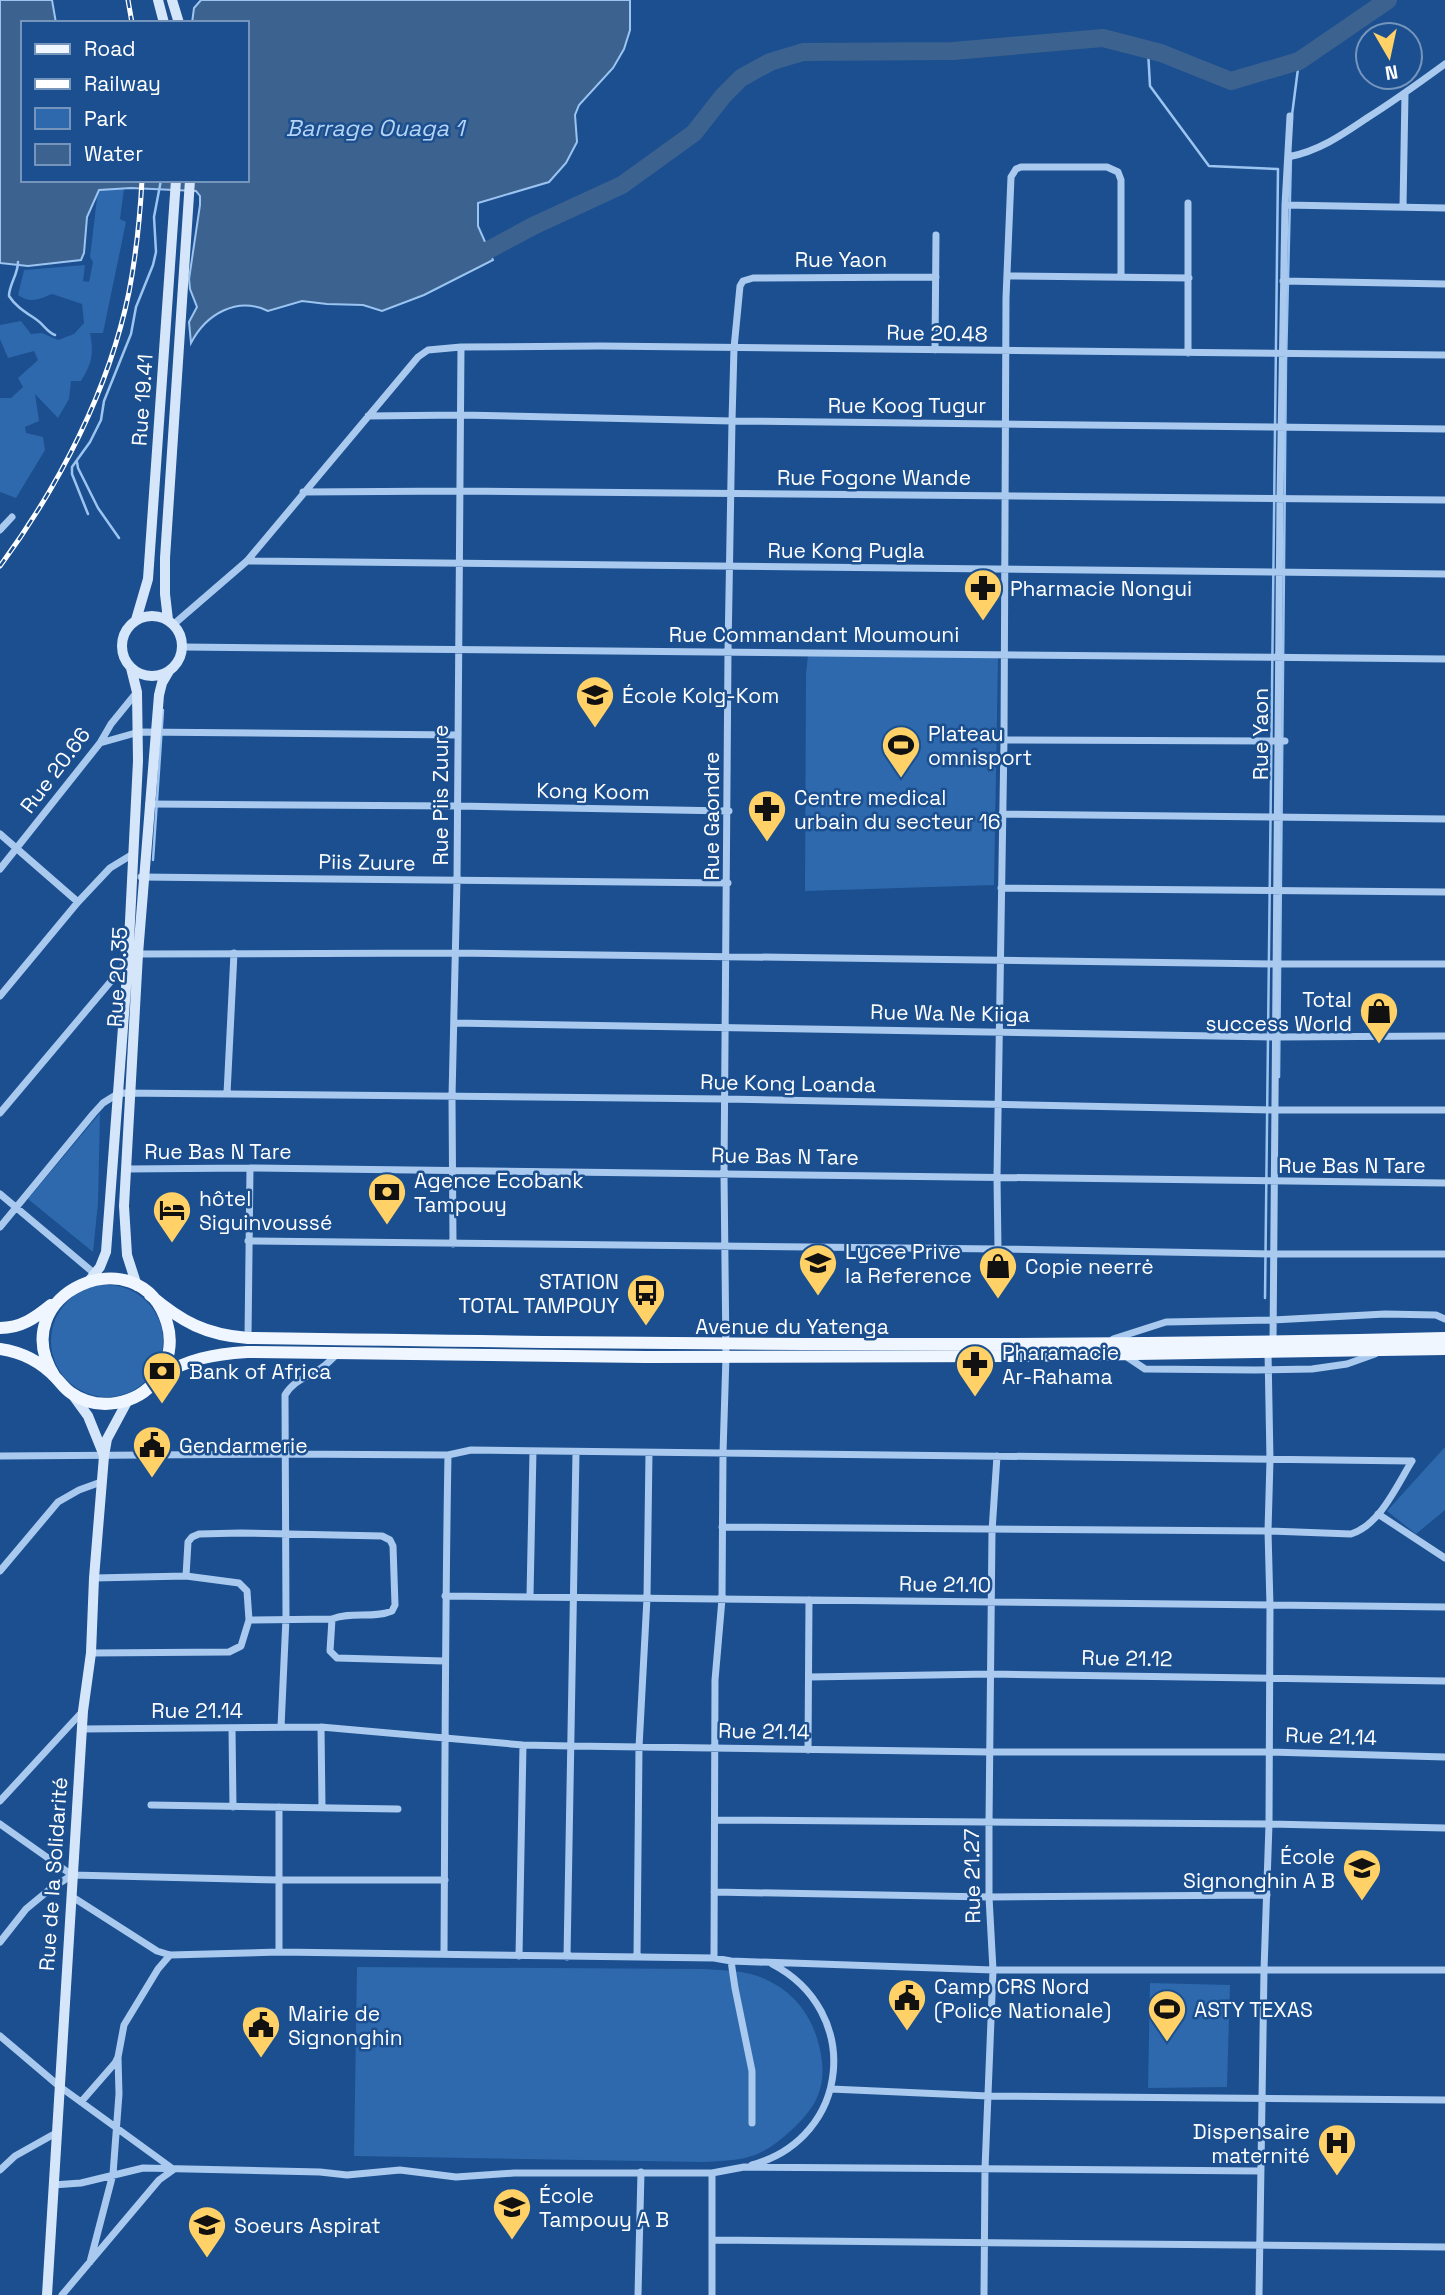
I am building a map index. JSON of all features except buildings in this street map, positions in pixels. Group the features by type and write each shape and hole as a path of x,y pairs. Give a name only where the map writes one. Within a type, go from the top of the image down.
{"main road":[{"path":"158,0 163,21"},
{"path":"172,0 177,21"},
{"name":"Rue 19.41","path":"136,620 149,579 176,182"},
{"name":"Rue 19.41","path":"171,622 165,594 165,558 190,182"},
{"path":"152,615 171,622 181,634 183,647 179,661 169,671 159,675 148,676 131,668 122,652 122,643 124,634 136,620 152,615"},
{"name":"Rue 20.35","path":"131,668 137,692 139,732 133,854 137,877"},
{"name":"Rue 20.35","path":"92,1277 104,1258 108,1242 124,1093 137,877 149,804 159,695 162,682 169,671"},
{"name":"Rue 20.35","path":"124,1093 125,1242 129,1265 137,1286"},
{"path":"0,1349 24,1355 55,1377 71,1393 95,1403 115,1403 142,1393 159,1377 168,1354 169,1331 160,1308 150,1295 137,1286 110,1278 92,1277 73,1288 33,1320 2,1327"},
{"name":"Avenue du Yatenga","path":"150,1295 190,1325 228,1337 388,1347 645,1357 726,1351 1099,1345 1445,1349"},
{"path":"55,1377 46,1358 44,1337 48,1317 60,1299"},
{"name":"Avenue du Yatenga","path":"726,1351 1124,1354 1445,1338"},
{"name":"Avenue du Yatenga","path":"159,1377 189,1360 219,1353 337,1353 388,1347"},
{"name":"Rue de la Solidarité","path":"71,1393 88,1416 104,1456"},
{"name":"Rue de la Solidarité","path":"47,2295 72,1875 83,1711 91,1653 101,1482 107,1439 128,1400"}],"street":[{"path":"1289,157 1325,146 1405,94 1445,64"},
{"path":"1403,207 1405,94"},
{"name":"Rue Yaon","path":"1259,2295 1269,1824 1269,1370 1273,1320 1277,818 1281,742 1279,657 1283,281 1290,116"},
{"path":"998,1249 1006,298 1013,173 1021,167 1107,167 1118,172 1121,180 1121,276"},
{"path":"1188,203 1188,353"},
{"path":"1285,205 1445,208"},
{"path":"935,350 936,235"},
{"path":"1008,276 1188,278"},
{"name":"Rue Yaon","path":"747,279 936,277"},
{"name":"Rue Gaondre","path":"714,1958 715,1680 722,1599 726,1351 724,1173 732,421 734,348 740,286 747,279"},
{"path":"1283,281 1445,284"},
{"name":"Rue 20.48","path":"368,416 418,357 428,350 461,347 1445,355"},
{"name":"Rue Piis Zuure","path":"453,1244 452,1097 457,880 461,347"},
{"name":"Rue Koog Tugur","path":"368,416 461,415 732,421 1445,429"},
{"path":"171,622 247,561 368,416"},
{"name":"Rue Fogone Wande","path":"303,492 461,491 1445,500"},
{"path":"0,530 12,517"},
{"name":"Rue Kong Pugla","path":"247,561 1445,574"},
{"name":"Rue Commandant Moumouni","path":"183,647 1445,659"},
{"name":"Rue 20.66","path":"0,869 137,692"},
{"path":"100,743 139,732 457,734"},
{"path":"1004,740 1281,742"},
{"name":"Kong Koom","path":"149,804 729,811"},
{"path":"1002,814 1445,819"},
{"path":"0,834 78,902"},
{"path":"0,996 78,902 118,862 133,854"},
{"name":"Piis Zuure","path":"137,877 728,883"},
{"path":"1001,888 1445,892"},
{"path":"227,1094 233,953"},
{"path":"0,1113 133,958 233,953 455,953 1445,964"},
{"name":"Rue Wa Ne Kiiga","path":"454,1023 1275,1037 1445,1036"},
{"path":"0,1227 103,1103 124,1093"},
{"name":"Rue Kong Loanda","path":"124,1093 725,1099 1274,1110 1445,1110"},
{"path":"248,1338 250,1168"},
{"name":"Rue Bas N Tare","path":"125,1170 250,1168 1445,1183"},
{"path":"0,1194 92,1277"},
{"path":"248,1241 1445,1254"},
{"path":"1099,1345 1166,1322 1385,1314 1436,1315 1445,1319"},
{"path":"1124,1354 1144,1368 1269,1370 1312,1369 1347,1364 1389,1350"},
{"path":"281,1727 286,1618 285,1395 299,1379 323,1367 337,1353"},
{"path":"0,1456 447,1455 471,1450 1412,1461 1378,1514 1351,1534 722,1527"},
{"path":"530,1596 533,1451"},
{"path":"567,1956 576,1452"},
{"path":"637,1957 639,1747 647,1598 649,1452"},
{"path":"444,1954 447,1455"},
{"name":"Rue 21.27","path":"984,2295 985,2169 993,1970 989,1823 992,1531 997,1457"},
{"path":"0,1571 58,1502 101,1482"},
{"path":"1378,1514 1445,1558"},
{"path":"186,1576 188,1542 199,1534 240,1532 382,1536 390,1539 393,1546 395,1605 392,1611 383,1615 343,1615 332,1619 249,1620"},
{"path":"91,1653 229,1652 241,1646 249,1620 247,1591 239,1583 186,1576 94,1578"},
{"name":"Rue 21.10","path":"445,1596 1445,1607"},
{"path":"808,1749 809,1600"},
{"path":"332,1619 330,1651 337,1658 444,1661"},
{"name":"Rue 21.12","path":"808,1677 991,1674 1445,1681"},
{"path":"0,1801 83,1711"},
{"path":"321,1727 322,1807"},
{"name":"Rue 21.14","path":"82,1729 321,1727 523,1745 571,1746 990,1752 1268,1752 1445,1757"},
{"path":"232,1728 233,1807"},
{"path":"519,1956 523,1745"},
{"path":"151,1805 398,1809"},
{"path":"279,1807 279,1952"},
{"path":"715,1819 1445,1828"},
{"path":"0,1824 72,1875 279,1880 444,1880"},
{"path":"0,1942 26,1909 72,1875"},
{"path":"714,1892 989,1897 1267,1895"},
{"path":"71,1896 157,1951 170,1955 279,1952 714,1958 731,1961 993,1970 1445,1970"},
{"path":"90,2262 113,2174 119,2094 118,2057 124,2025 170,1955"},
{"path":"731,1961 752,2071 752,2123"},
{"path":"53,2185 81,2183 143,2168 347,2175 400,2170 456,2177 514,2173 712,2173 764,2162 783,2153 813,2126 831,2089 834,2055 827,2022 820,2007 798,1980 769,1962"},
{"path":"0,2036 59,2086 173,2169"},
{"path":"81,2102 106,2075 118,2057"},
{"path":"831,2089 988,2096 1445,2100"},
{"path":"0,2170 15,2156 56,2133"},
{"path":"744,2168 1261,2171"},
{"path":"62,2295 159,2180 173,2169"},
{"path":"638,2295 641,2172"},
{"path":"712,2173 712,2295"},
{"path":"712,2240 1445,2247"}],"green space":[{"path":"124,189 120,219 126,222 103,333 90,333 90,363 81,381 71,381 69,399 58,418 35,394 39,421 25,427 26,433 43,437 45,450 16,498 0,492 0,398 11,398 23,387 18,378 38,360 34,351 8,358 0,339 0,325 21,321 31,334 42,333 58,340 74,334 84,323 82,304 52,294 35,300 22,298 18,295 24,270 85,265 83,281 89,282 98,190"},
{"name":"Plateau omnisport","path":"808,655 998,658 994,885 805,891"},
{"path":"100,1113 98,1203 93,1252 28,1199"},
{"path":"107,1285 129,1289 147,1301 159,1319 163,1341 159,1363 147,1381 129,1393 107,1397 85,1393 67,1381 55,1363 51,1341 55,1319 67,1301 85,1289"},
{"path":"1445,1447 1445,1510 1416,1534 1387,1511"},
{"path":"357,1967 704,1969 752,1974 784,1990 798,2003 808,2018 820,2051 820,2090 808,2112 782,2138 768,2149 735,2160 703,2162 354,2156"},
{"path":"1150,1983 1230,1985 1227,2087 1148,2088"}],"water":[{"name":"Barrage Ouaga 1","path":"0,0 52,0 56,21 21,21 21,182 248,182 248,21 192,21 194,8 201,0 630,0 630,30 624,49 613,68 579,105 575,115 577,142 566,163 549,182 478,203 478,226 493,260 424,295 382,311 363,305 302,301 268,311 256,307 234,307 214,316 191,343 189,322 197,307 189,279 200,205 200,196 196,191 131,188 99,190 87,217 81,260 28,266 0,263"}],"waterway":[{"path":"468,261 533,226 622,185 694,133 741,78 770,62 803,52 953,51 1103,38 1161,53 1231,81 1299,61 1388,0"},
{"path":"1148,50 1150,86 1209,166 1278,169 1265,1298"},
{"path":"1292,115 1299,61"},
{"path":"1279,1077 1286,362 1291,156"},
{"path":"88,514 72,474 72,467 90,442 101,420 104,401 131,334 136,307 153,265 156,252 154,217 161,182"},
{"path":"18,262 9,296 18,307 55,335"},
{"path":"77,462 98,508 119,538"},
{"path":"153,860 163,710"}],"railway":[{"path":"128,0 132,21"},
{"path":"0,566 61,470 79,436 109,365 129,292 142,182"}],"place":[{"name":"Pharmacie Nongui","path":"983,622"},
{"name":"École Kolg-Kom","path":"595,729"},
{"name":"Plateau omnisport","path":"901,779"},
{"name":"Centre medical urbain du secteur 16","path":"767,843"},
{"name":"Total success World","path":"1379,1045"},
{"name":"Agence Ecobank Tampouy","path":"387,1226"},
{"name":"hôtel Siguinvoussé","path":"172,1244"},
{"name":"Lycee Prive la Reference","path":"818,1297"},
{"name":"Copie neerrė","path":"998,1300"},
{"name":"STATION TOTAL TAMPOUY","path":"646,1327"},
{"name":"Pharamacie Ar-Rahama","path":"975,1398"},
{"name":"Bank of Africa","path":"162,1405"},
{"name":"Gendarmerie","path":"152,1479"},
{"name":"École Signonghin A B","path":"1362,1902"},
{"name":"Camp CRS Nord (Police Nationale)","path":"907,2032"},
{"name":"ASTY TEXAS","path":"1167,2043"},
{"name":"Mairie de Signonghin","path":"261,2059"},
{"name":"Dispensaire maternité","path":"1337,2177"},
{"name":"École Tampouy A B","path":"512,2241"},
{"name":"Soeurs Aspirat","path":"207,2259"}]}
